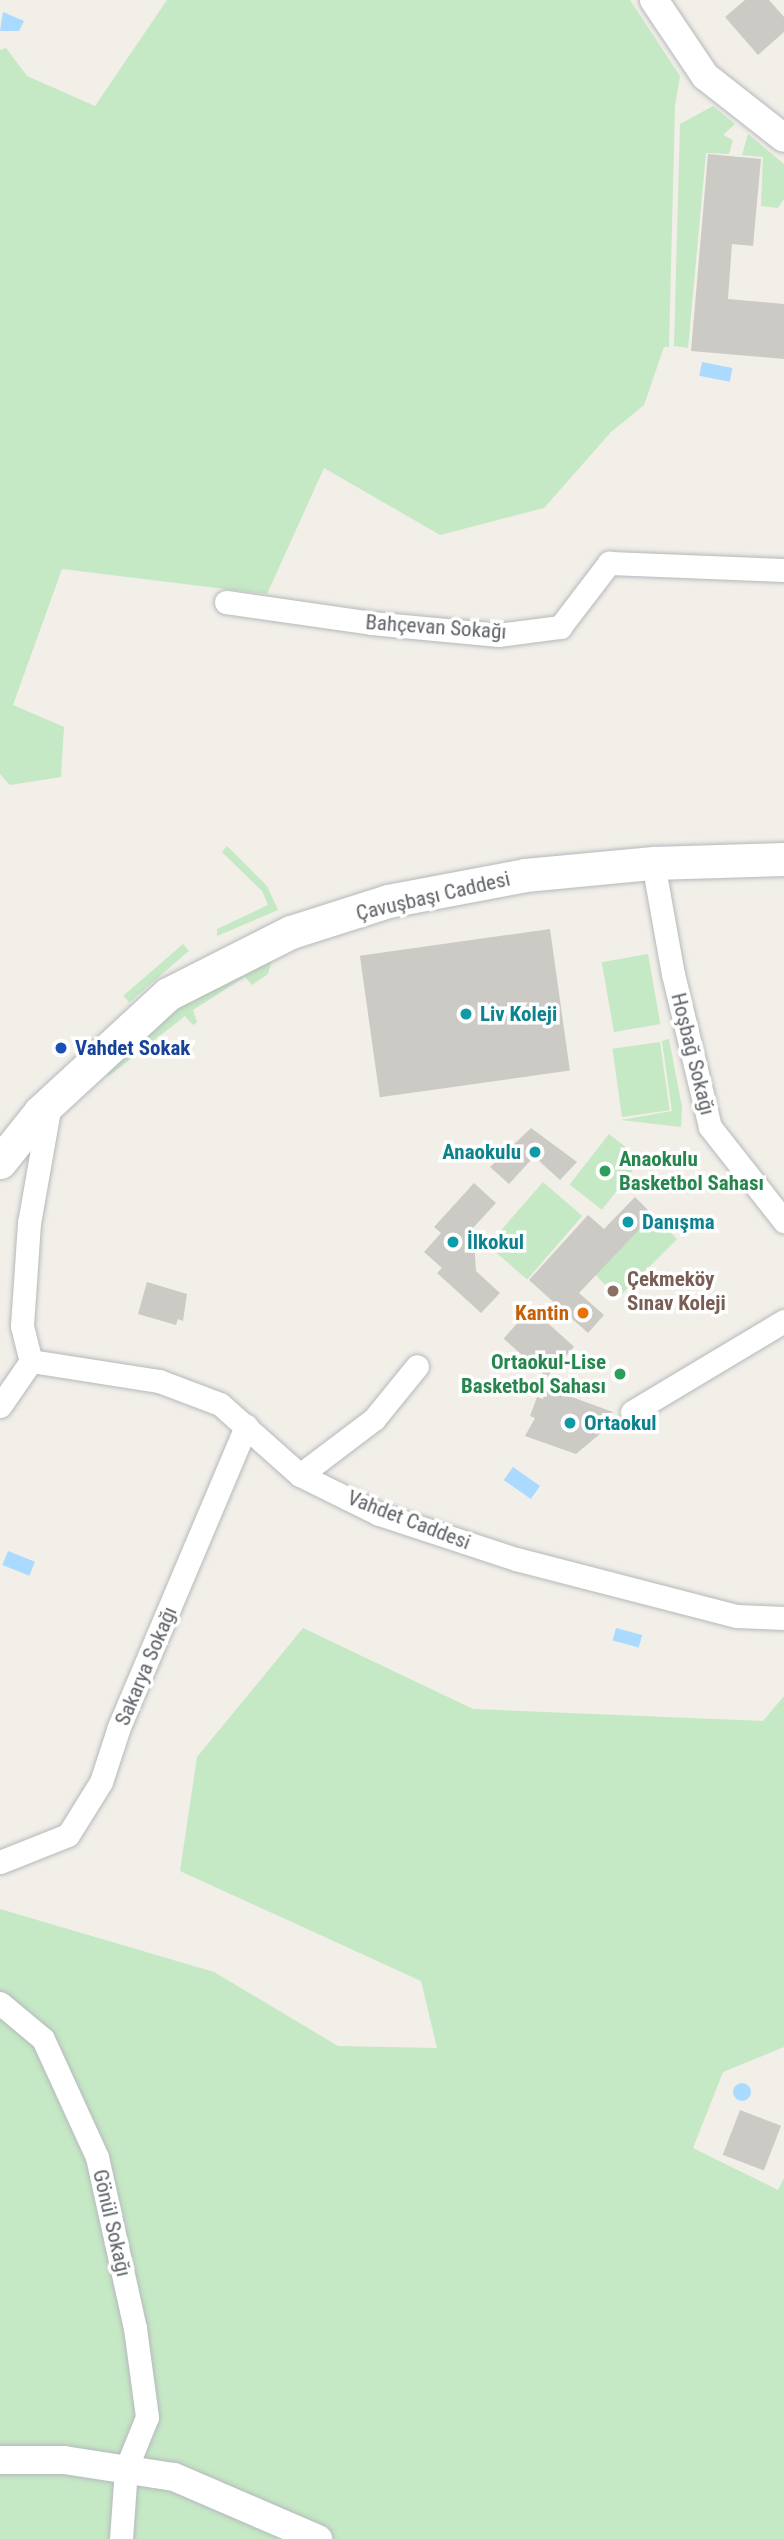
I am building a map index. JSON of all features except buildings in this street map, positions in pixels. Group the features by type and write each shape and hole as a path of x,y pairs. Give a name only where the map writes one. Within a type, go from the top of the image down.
{"main road":[{"name":"Çavuşbaşı Caddesi","path":"1,1160 51,1101 168,995 290,932 429,893 525,875 653,863 784,859"}],"street":[{"path":"654,0 705,76 784,138"},
{"name":"Bahçevan Sokağı","path":"226,602 371,624 498,635 560,627 609,563 784,570"},
{"name":"Hoşbağ Sokağı","path":"653,863 673,974 710,1127 784,1221"},
{"path":"0,1406 31,1361 22,1326 29,1223 51,1101"},
{"path":"632,1412 784,1321"},
{"name":"Vahdet Caddesi","path":"31,1361 159,1381 220,1404 300,1475 379,1514 516,1559 737,1616 784,1618"},
{"path":"300,1475 374,1419 417,1366"},
{"name":"Sakarya Sokağı","path":"0,1862 68,1835 102,1782 119,1727 246,1426"},
{"name":"Gönül Sokağı","path":"0,2003 43,2039 97,2157 135,2328 147,2417 126,2469 121,2539"},
{"path":"0,2460 64,2460 174,2477 318,2539"}],"green space":[{"path":"167,0 630,0 680,76 675,106 669,347 664,347 644,405 611,432 544,508 440,535 324,468 267,594 62,569 13,705 64,727 61,777 10,785 0,774 0,50 6,48 27,76 95,106"},
{"path":"713,106 735,124 723,135 733,140 729,154 706,153 688,348 674,346 680,124"},
{"path":"748,134 784,164 784,199 778,208 761,206 763,157 742,155"},
{"path":"227,846 267,886 278,910 217,936 217,929 268,905 262,891 222,852"},
{"path":"183,944 189,951 129,1003 123,996"},
{"path":"648,954 660,1024 614,1032 602,962"},
{"path":"263,957 272,960 268,974 252,985 245,977 193,1010 197,1022 193,1025 185,1016 109,1076 106,1070 171,1013"},
{"path":"669,1039 682,1107 681,1127 621,1120 672,1111 662,1041"},
{"path":"660,1042 670,1110 622,1117 612,1049"},
{"name":"Anaokulu Basketbol Sahası","path":"609,1134 641,1159 602,1210 570,1184"},
{"path":"543,1182 582,1216 527,1280 488,1245"},
{"path":"653,1215 677,1239 618,1298 594,1274"},
{"name":"Ortaokul-Lise Basketbol Sahası","path":"620,1365 626,1368 629,1374 626,1380 620,1383 614,1380 611,1374 614,1368"},
{"path":"303,1628 473,1709 763,1721 784,1696 784,2047 723,2072 693,2148 778,2190 784,2178 784,2539 0,2539 0,1909 214,1972 338,2046 437,2048 421,1981 180,1871 197,1757"}],"water":[{"path":"3,12 24,21 19,31 0,31"},
{"path":"702,362 732,368 730,382 699,376"},
{"path":"513,1467 540,1486 531,1499 504,1480"},
{"path":"8,1551 35,1562 29,1576 2,1565"},
{"path":"616,1628 642,1635 639,1648 613,1641"},
{"path":"742,2083 749,2085 749,2099 742,2101 735,2099 733,2092 735,2085"}],"place":[{"name":"Liv Koleji","path":"466,1014"},
{"name":"Vahdet Sokak","path":"61,1048"},
{"name":"Anaokulu","path":"535,1152"},
{"name":"Anaokulu Basketbol Sahası","path":"605,1171"},
{"name":"Danışma","path":"628,1222"},
{"name":"İlkokul","path":"453,1242"},
{"name":"Çekmeköy Sınav Koleji","path":"613,1291"},
{"name":"Kantin","path":"583,1313"},
{"name":"Ortaokul-Lise Basketbol Sahası","path":"620,1374"},
{"name":"Ortaokul","path":"570,1423"}]}
